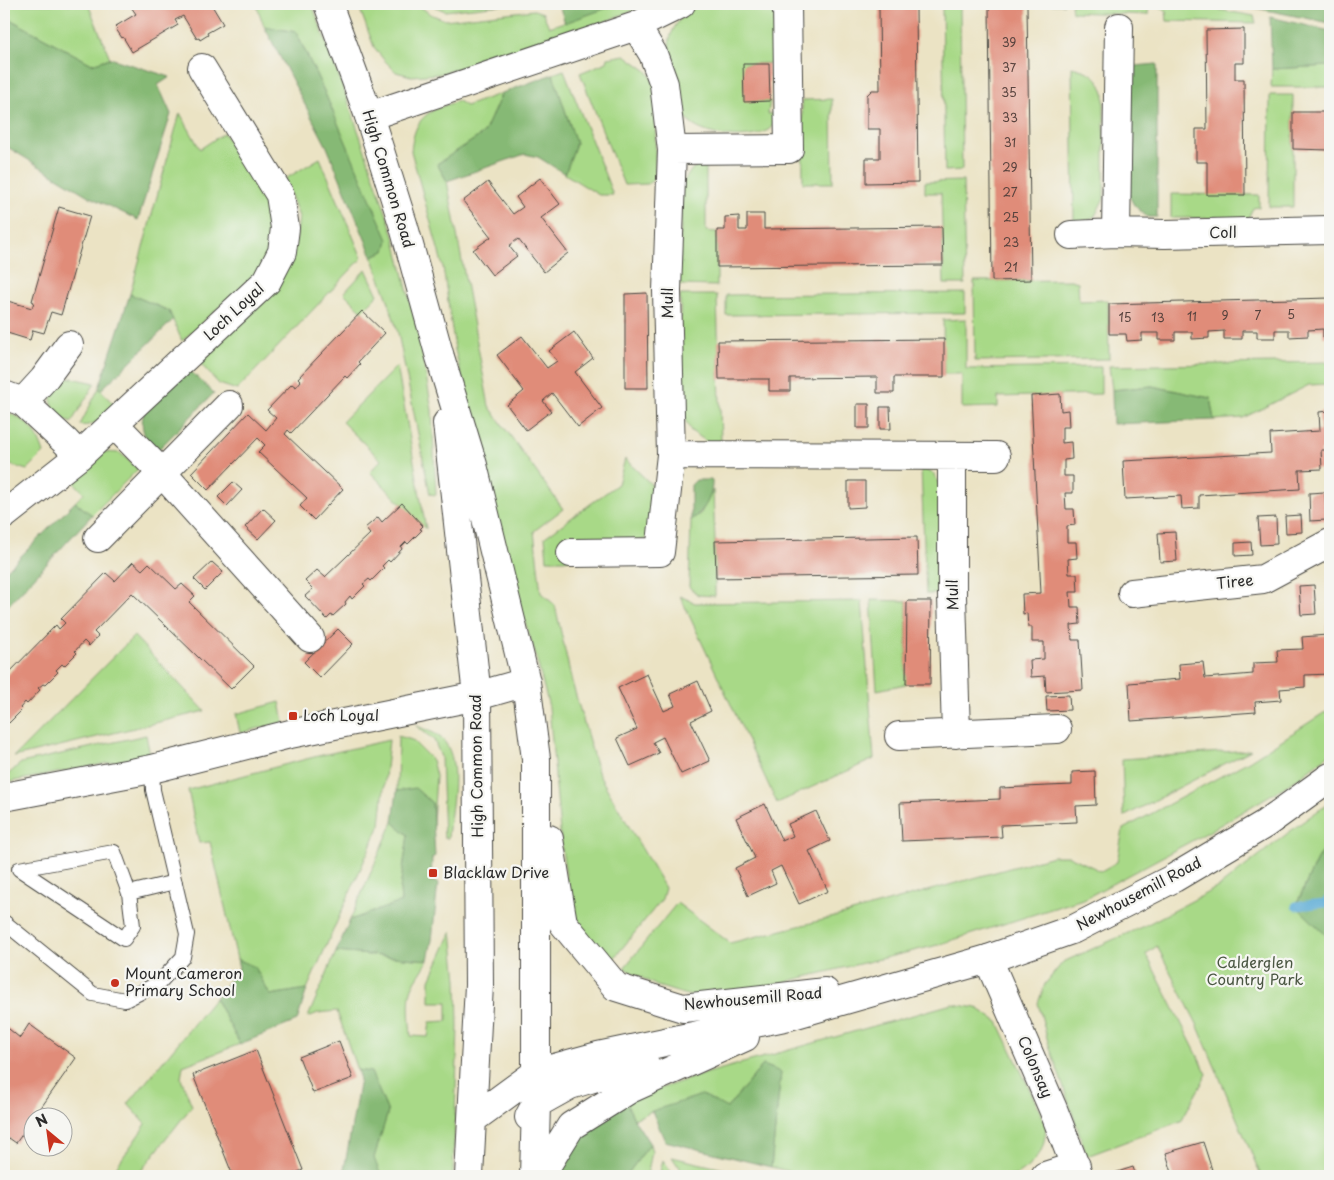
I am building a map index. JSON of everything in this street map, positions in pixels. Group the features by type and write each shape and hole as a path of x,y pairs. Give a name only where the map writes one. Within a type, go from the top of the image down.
{"street":[{"name":"High Common Road","path":"328,4 368,116 404,227 440,357 473,465 526,682 536,758 536,1104 534,1176"},
{"path":"368,116 636,26 681,4"},
{"path":"672,150 789,149 787,4"},
{"name":"Mull","path":"571,553 660,552 671,455 667,290 672,150 664,84 653,54 636,26"},
{"path":"1116,233 1119,27"},
{"name":"Loch Loyal","path":"4,515 78,456 114,424 267,281 282,252 285,228 280,196 202,68"},
{"name":"Coll","path":"1071,235 1330,230"},
{"path":"69,345 44,379 14,398 66,442 78,456"},
{"name":"High Common Road","path":"440,357 477,696 479,985 469,1176"},
{"path":"98,538 229,405"},
{"path":"114,424 162,473 310,638"},
{"path":"671,455 996,456"},
{"name":"Mull","path":"952,457 952,596 956,734"},
{"name":"Tiree","path":"1132,593 1264,579 1330,543"},
{"path":"4,797 152,769 290,734 477,696 526,682"},
{"path":"899,736 1056,729"},
{"name":"Newhousemill Road","path":"536,758 563,923 616,987 682,1008 902,984"},
{"name":"Newhousemill Road","path":"473,1119 536,1073 598,1056 789,1016 988,959 1074,929 1174,878 1265,824 1330,777"},
{"name":"Colonsay","path":"988,959 1078,1171"},
{"name":"Newhousemill Road","path":"540,1176 571,1126 630,1089 789,1016"},
{"name":"Newhousemill Road","path":"536,1104 570,1085 616,1070 713,1051"},
{"name":"High Common Road","path":"515,1176 520,1133 536,1104"},
{"path":"1045,1176 1078,1171"}],"lane":[{"path":"4,922 93,994 125,1000 159,983 183,957 187,934 153,790 152,769"},
{"path":"114,852 129,893 133,926 124,939 19,869 114,852"},
{"path":"129,893 175,882"}],"green space":[{"path":"4,4 88,4 110,58 92,64 4,16"},
{"path":"256,4 312,4 347,98 394,236 420,341 432,410 436,495 430,494 398,333 372,256 385,251 387,240 324,91 296,32 264,26"},
{"path":"358,4 417,4 430,14 445,20 534,10 543,13 549,27 618,4 650,4 568,36 439,74 411,76 396,72 374,47"},
{"path":"429,4 510,4 445,11"},
{"path":"618,4 565,23 559,5"},
{"path":"703,4 775,4 775,63 744,64 744,101 770,101 768,114 778,114 773,125 760,134 739,137 717,135 697,128 684,115 670,62 670,37 682,17"},
{"path":"942,4 960,4 962,170 945,171"},
{"path":"977,4 1064,4 989,6"},
{"path":"1071,4 1149,4 1148,15 1072,12"},
{"path":"1155,4 1186,4 1254,16 1256,23 1167,21 1166,11"},
{"path":"1330,4 1330,23 1241,5"},
{"path":"4,16 92,64 110,58 170,77 158,85 171,114 138,220 90,197 4,145"},
{"path":"1270,17 1330,31 1330,66 1272,69"},
{"path":"264,26 296,32 324,91 388,240 385,251 372,256 327,147"},
{"path":"625,55 647,71 656,85 655,178 648,184 624,185 580,73 607,62 608,58"},
{"path":"1157,64 1157,217 1147,217 1134,205 1128,194 1129,70 1135,66"},
{"path":"1330,66 1330,87 1271,87 1272,69"},
{"path":"1072,67 1084,70 1096,78 1104,93 1104,198 1095,216 1086,221 1074,221"},
{"path":"564,70 613,195 599,195 565,174 576,143 553,74"},
{"path":"553,74 576,143 565,174 538,157 525,154 447,181 437,164 484,133 502,93"},
{"path":"502,93 484,133 437,164 447,181 489,406 563,509 534,531 541,593 555,605 572,682 599,775 665,888 662,899 611,962 586,936 570,903 561,843 549,707 535,653 511,578 455,350 443,267 411,151 419,122 431,112 458,101 466,106"},
{"path":"1270,95 1293,95 1293,207 1269,207"},
{"path":"832,99 833,183 803,183 802,100"},
{"path":"180,113 200,149 224,133 274,212 269,255 260,270 182,341 169,311 130,294"},
{"path":"320,158 362,258 237,390 219,384 197,360 296,241 299,217 285,179"},
{"path":"706,162 706,231 717,232 717,286 679,285 682,184 692,169"},
{"path":"963,181 965,284 944,284 941,193 925,193 925,182"},
{"path":"1171,194 1259,195 1259,207 1253,208 1248,218 1171,218"},
{"path":"366,269 378,295 362,311 344,293"},
{"path":"1071,280 1078,282 1079,301 1108,300 1109,359 975,361 974,281"},
{"path":"965,293 965,313 726,315 726,295"},
{"path":"130,294 169,311 173,320 101,390 99,388"},
{"path":"680,295 717,295 721,442 709,443 691,431 682,414"},
{"path":"966,319 966,369 1101,367 1101,394 998,397 998,407 962,408 962,374 944,374 943,320"},
{"path":"1330,362 1330,384 1309,385 1243,418 1214,420 1210,398 1152,386 1112,390 1109,366"},
{"path":"397,366 426,529 370,472 381,460 342,422"},
{"path":"188,369 214,393 155,453 146,438 142,426 143,415 148,405 156,396"},
{"path":"72,378 95,383 71,423 61,417 54,409 51,394 61,380"},
{"path":"1152,386 1210,398 1214,420 1113,424 1112,390"},
{"path":"99,388 115,406 95,423 80,425"},
{"path":"9,413 32,428 39,439 44,453 27,470 4,463 4,430"},
{"path":"104,452 120,453 138,469 92,515 75,502 84,493 72,480 83,466"},
{"path":"625,459 656,489 655,526 644,540 564,560 547,560 545,537 618,484"},
{"path":"921,468 934,474 941,488 941,594 926,594"},
{"path":"696,480 712,480 712,486 707,503 691,520 691,485"},
{"path":"713,490 715,596 698,595 689,587 691,520 701,513"},
{"path":"75,502 92,515 4,610 4,573"},
{"path":"680,596 695,603 862,601 874,759 777,803"},
{"path":"871,600 907,601 906,684 877,690"},
{"path":"134,636 205,711 14,757"},
{"path":"280,702 284,722 240,733 236,714"},
{"path":"1330,709 1330,754 1294,781 1210,831 1086,898 934,946 726,996 687,995 657,986 624,968 677,903 730,943 827,919 1053,856 1069,856 1101,871 1117,862 1123,829 1249,761"},
{"path":"415,725 440,737 452,757 454,784 448,838 444,838 441,757 434,740"},
{"path":"146,735 150,755 4,783 4,778 21,763"},
{"path":"398,736 412,740 432,760 436,776 433,823 432,803 415,789 397,791"},
{"path":"389,740 380,825 307,989 270,995 255,967 237,959 210,842 199,843 188,790 318,756"},
{"path":"1251,750 1125,816 1124,816 1122,759"},
{"path":"415,788 432,803 435,856 432,858 431,881 438,883 428,960 336,952 350,920 401,902 400,889 408,835 393,822 397,791"},
{"name":"Calderglen Country Park","path":"1330,802 1330,844 1319,855 1296,905 1330,939 1330,1176 1261,1176 1197,1024 1157,946 1146,954 1207,1074 1181,1121 1087,1156 1048,1042 1038,1003 1045,984 1063,962 1146,925 1220,886"},
{"path":"393,822 408,835 400,889 401,903 350,920"},
{"path":"1330,844 1330,939 1296,906 1319,855"},
{"path":"452,931 457,980 458,1027 453,1176 381,1176 373,1158 388,1112 371,1073 357,1070 337,1011 318,1013 308,1017 336,952 428,960 412,988 409,1005 411,1036 428,1037 430,1022 447,1021 447,1002 430,1002 430,980"},
{"path":"237,959 255,967 270,995 307,989 297,1021 240,1044 215,998 239,968"},
{"path":"215,998 240,1044 183,1066 181,1078 192,1106 137,1176 110,1176 146,1124 128,1104"},
{"path":"952,1004 977,1008 998,1022 1046,1124 1044,1142 1039,1155 1015,1176 809,1176 771,1167 781,1072 763,1065 727,1108 652,1111 634,1119 625,1100 704,1074"},
{"path":"763,1065 781,1072 771,1167 665,1141 652,1111 702,1095 727,1108"},
{"path":"357,1070 371,1072 388,1112 374,1158 381,1176 343,1176 360,1079"},
{"path":"625,1100 634,1119 650,1144 626,1176 553,1176 567,1145"},
{"path":"650,1144 652,1152 647,1176 626,1176"},
{"path":"672,1157 753,1176 685,1176"},
{"path":"663,1160 673,1176 659,1176"}],"building":[{"path":"129,4 211,4 223,24 207,33 208,35 200,40 199,38 197,39 183,16 175,20 178,25 132,52 116,29 118,28 116,26 136,14"},
{"path":"1027,5 1031,280 992,281 989,6"},
{"path":"879,7 916,7 918,182 866,183 866,158 880,158 880,129 867,129 867,95 872,90 880,90"},
{"path":"1244,29 1244,63 1235,63 1235,79 1244,79 1245,195 1207,195 1207,162 1196,162 1196,129 1207,129 1206,30"},
{"path":"743,64 769,64 770,101 744,102"},
{"path":"1293,112 1327,112 1327,121 1330,121 1330,150 1293,149"},
{"path":"540,178 560,204 541,218 568,253 544,272 518,239 509,246 517,256 492,275 473,250 491,237 463,201 488,182 513,214 523,207 516,197"},
{"path":"59,207 90,216 61,315 51,312 44,333 33,330 30,340 4,332 4,300 32,308 34,302 32,301"},
{"path":"747,214 764,214 764,229 942,227 943,265 717,267 717,230 725,230 725,217 739,216 739,230 747,230"},
{"path":"647,293 648,388 625,388 625,294"},
{"path":"1330,298 1330,337 1323,337 1323,329 1308,330 1308,336 1289,337 1289,330 1275,330 1275,338 1257,338 1257,331 1242,331 1242,339 1224,339 1224,331 1209,332 1209,338 1192,339 1192,332 1175,332 1175,340 1159,340 1159,333 1142,333 1142,340 1127,341 1126,334 1109,334 1109,304"},
{"path":"362,311 385,333 358,362 360,364 347,378 345,376 291,433 288,430 285,434 343,489 314,520 300,506 307,498 258,452 265,445 258,438 208,490 191,473 248,413 266,430 276,418 267,410 292,384 296,387 301,381 298,378"},
{"path":"574,332 593,358 575,372 602,408 578,427 552,393 543,401 551,411 526,430 507,405 524,391 497,355 522,336 547,368 557,361 549,351"},
{"path":"944,339 944,377 894,377 894,393 877,393 877,377 790,378 790,391 769,391 769,379 719,379 718,341"},
{"path":"1060,394 1061,411 1068,410 1069,427 1062,427 1062,443 1071,442 1072,459 1064,460 1064,476 1073,476 1073,493 1065,493 1066,509 1074,509 1075,525 1067,526 1067,542 1076,542 1077,558 1068,559 1069,574 1077,574 1078,592 1070,592 1071,607 1079,607 1080,624 1071,625 1072,640 1080,640 1083,690 1046,692 1045,676 1031,677 1030,660 1044,659 1044,642 1032,642 1032,627 1028,627 1027,613 1023,614 1022,594 1041,593 1031,396"},
{"path":"857,404 869,404 869,428 857,428"},
{"path":"880,407 890,407 891,429 880,429"},
{"path":"1330,411 1330,450 1321,450 1322,469 1299,470 1300,489 1199,495 1199,508 1182,509 1181,496 1125,499 1123,461 1271,453 1270,434 1320,431 1319,412"},
{"path":"848,481 865,481 865,507 848,508"},
{"path":"233,482 242,490 227,506 218,497"},
{"path":"1325,492 1326,520 1310,521 1309,493"},
{"path":"402,503 423,526 420,529 422,530 408,544 406,542 401,547 402,549 390,562 388,560 382,566 384,568 371,581 369,579 363,584 365,586 352,599 350,596 345,602 346,604 327,619 305,596 313,589 305,581 317,570 325,577 370,534 365,528 378,517 382,522"},
{"path":"263,508 276,520 258,539 245,527"},
{"path":"1301,515 1302,532 1286,533 1285,516"},
{"path":"1276,517 1277,544 1260,545 1258,518"},
{"path":"1175,532 1177,561 1160,562 1158,533"},
{"path":"917,537 918,575 716,578 715,541"},
{"path":"1251,542 1252,555 1235,556 1235,543"},
{"path":"133,562 142,570 149,563 176,589 182,584 195,596 189,602 254,666 231,689 132,593 94,632 98,636 89,646 84,641 75,651 77,653 64,666 62,664 56,670 58,672 45,685 43,684 38,688 40,690 27,704 25,702 20,708 22,710 9,723 7,721 4,724 4,678 56,625 59,629 65,623 61,619 106,573 115,581"},
{"path":"212,562 223,572 205,590 194,579"},
{"path":"1314,585 1316,614 1301,615 1299,586"},
{"path":"907,601 931,601 930,684 906,684"},
{"path":"1326,624 1330,624 1330,674 1305,675 1305,687 1280,689 1281,700 1255,702 1256,712 1131,721 1129,683 1180,679 1179,664 1203,662 1205,678 1253,674 1253,663 1278,662 1277,650 1303,649 1302,637 1327,635"},
{"path":"338,629 353,644 320,678 304,662"},
{"path":"647,674 664,711 675,706 670,694 698,681 711,711 691,721 710,761 681,774 663,737 653,742 659,753 630,766 617,738 637,729 618,688"},
{"path":"1069,695 1070,710 1047,711 1046,696"},
{"path":"1095,771 1096,805 1076,806 1077,822 1001,825 1002,837 902,841 900,803 1000,799 1000,788 1072,785 1072,772"},
{"path":"765,804 782,841 793,836 788,824 816,811 830,841 809,851 828,891 799,904 781,866 771,871 776,883 748,896 735,868 755,858 736,818"},
{"path":"29,1024 76,1058 41,1108 22,1108 22,1134 16,1143 9,1138 4,1146 4,1025 20,1038"},
{"path":"339,1041 353,1078 313,1093 299,1057"},
{"path":"256,1050 303,1170 287,1176 233,1176 193,1075"},
{"path":"1203,1142 1214,1176 1173,1176 1166,1153"},
{"path":"1133,1167 1136,1176 1108,1176 1108,1175"}],"waterway":[{"path":"1296,906 1326,903 1330,897"}],"place":[{"name":"Loch Loyal","path":"293,716"},
{"name":"Blacklaw Drive","path":"433,873"},
{"name":"Mount Cameron Primary School","path":"115,983"}]}
